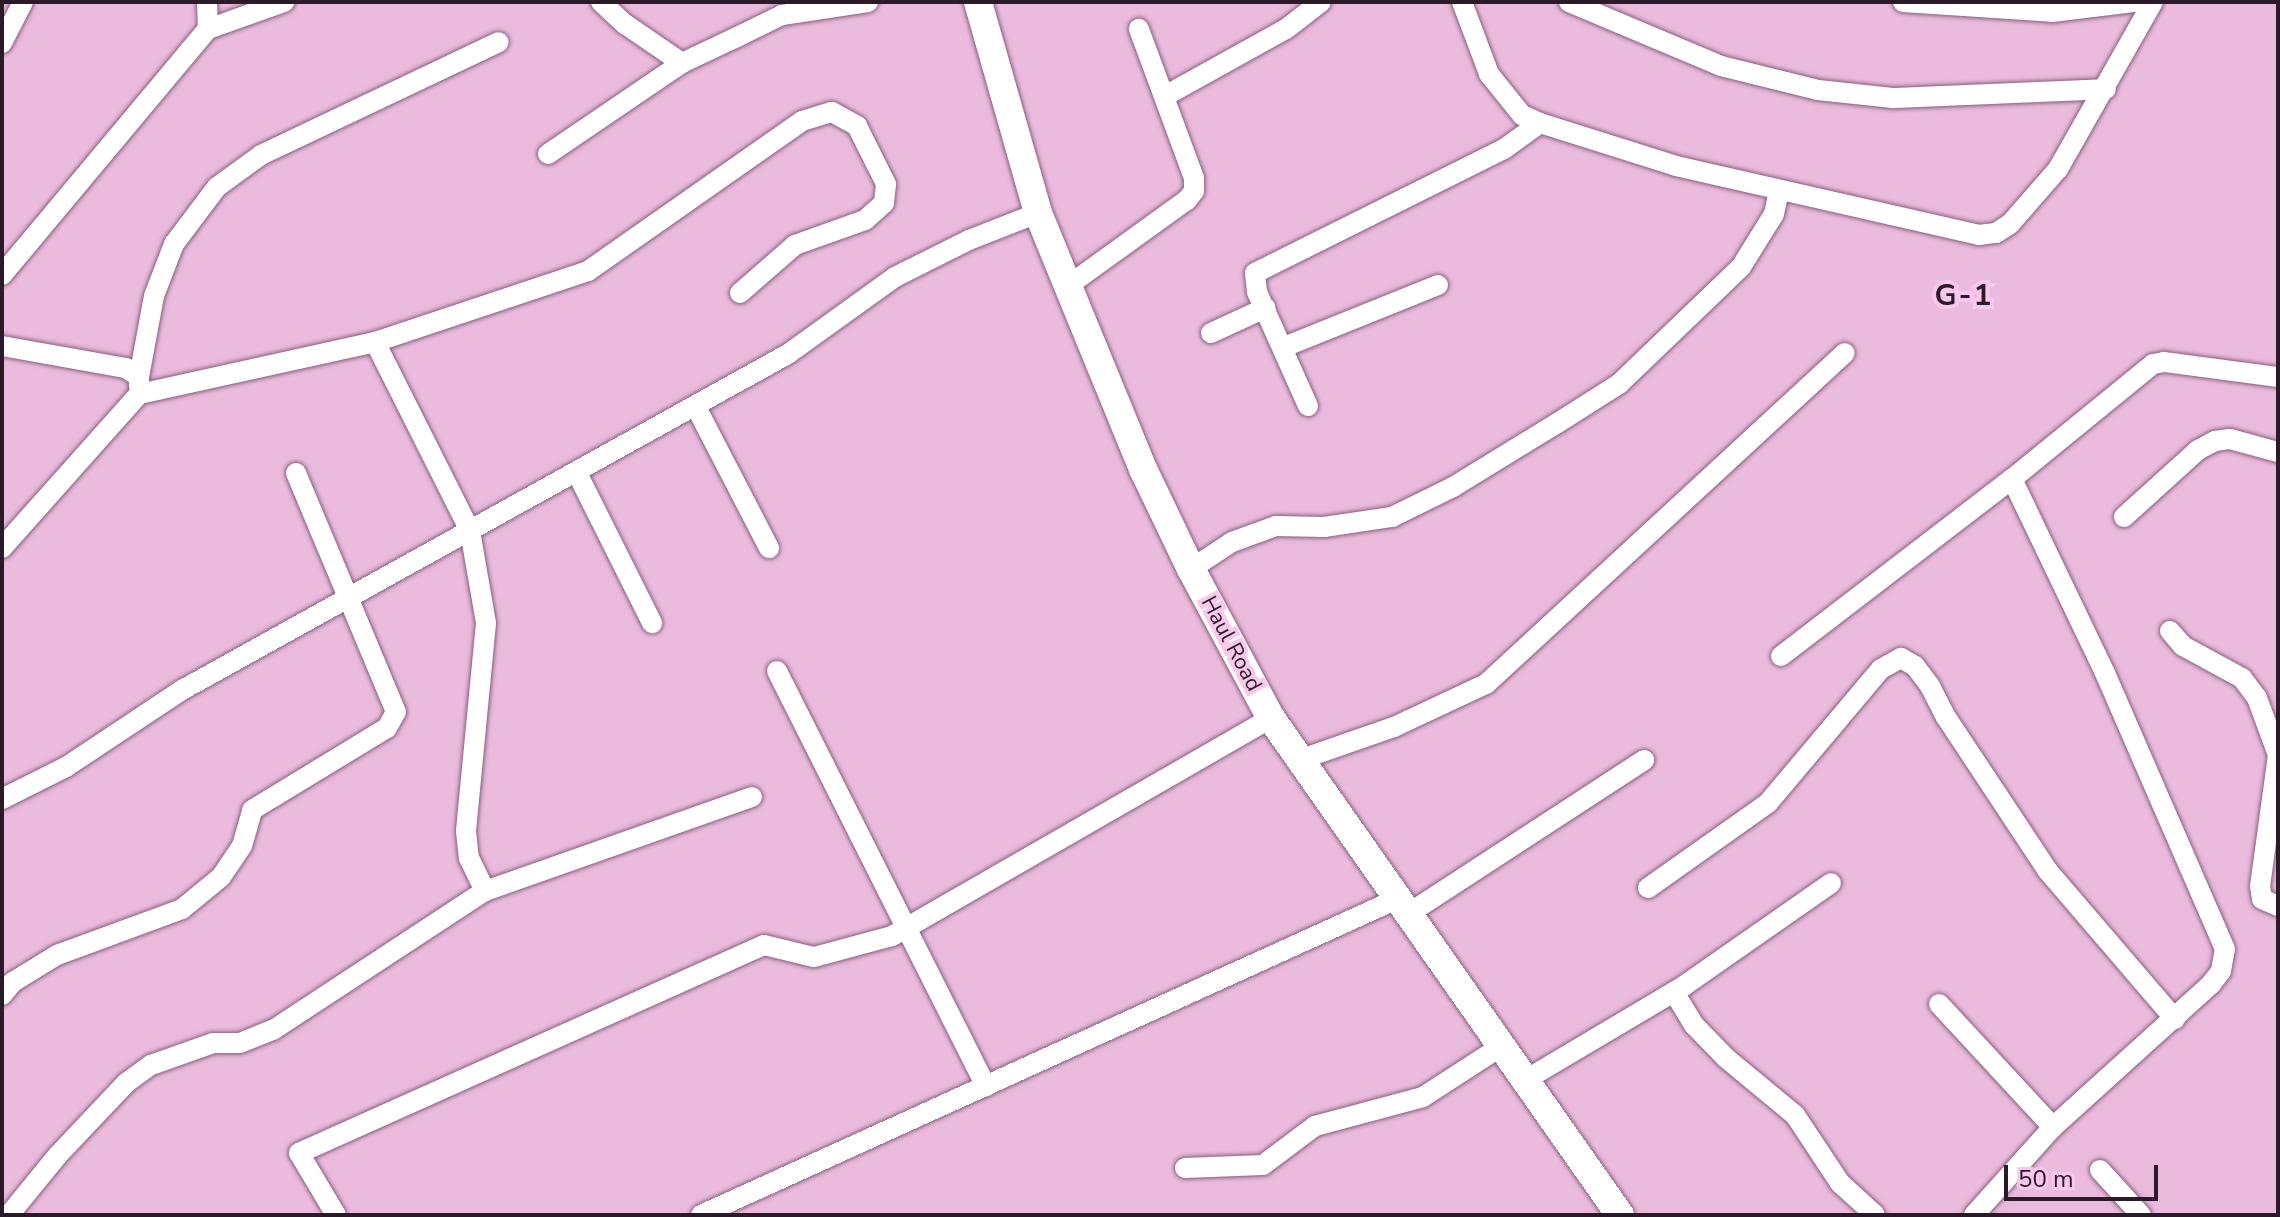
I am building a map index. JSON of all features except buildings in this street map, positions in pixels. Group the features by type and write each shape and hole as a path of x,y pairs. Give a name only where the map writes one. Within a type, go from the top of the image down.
{"main road":[{"name":"Haul Road","path":"978,2 1038,213 1144,471 1191,569 1271,718 1620,1215"}],"street":[{"path":"2,43 23,2"},
{"path":"207,2 208,29"},
{"path":"2,275 208,29 284,2"},
{"path":"601,2 625,24 682,63"},
{"path":"548,154 682,63 782,15 868,2"},
{"path":"1165,96 1286,29 1321,2"},
{"path":"1462,2 1489,74 1522,115 1676,166 1979,235 1996,233 2010,224 2058,169 2153,2"},
{"path":"1569,2 1721,66 1818,90 1893,98 2106,89"},
{"path":"1903,2 2052,12 2135,2"},
{"path":"1069,285 1187,200 1194,191 1194,178 1139,29"},
{"path":"2,548 139,386 154,296 174,244 217,187 261,155 499,42"},
{"path":"139,386 375,342 588,271 802,121 832,112 857,126 886,184 884,203 865,220 795,245 740,293"},
{"path":"1308,406 1254,283 1255,273 1504,149 1540,123"},
{"path":"1191,569 1232,542 1276,526 1324,527 1392,517 1453,487 1619,384 1741,267 1774,214 1779,191"},
{"path":"2,799 66,767 182,690 788,354 895,277 969,240 1038,213"},
{"path":"1284,347 1438,285"},
{"path":"1211,333 1265,308"},
{"path":"375,342 470,531 486,623 466,831 469,858 485,891"},
{"path":"2,346 126,368 139,386"},
{"path":"1299,760 1394,727 1486,684 1845,353"},
{"path":"1781,656 2012,479 2153,364 2164,362 2278,377"},
{"path":"696,407 769,548"},
{"path":"2124,517 2198,450 2215,441 2230,439 2278,452"},
{"path":"2,995 13,982 57,955 182,909 221,877 242,846 252,810 387,728 396,712 296,473"},
{"path":"577,473 652,623"},
{"path":"1974,1215 2053,1127 2175,1019 2221,971 2225,949 2105,673 2012,479"},
{"path":"2170,631 2183,646 2242,678 2257,698 2278,755 2260,886 2262,899 2278,906"},
{"path":"1648,888 1768,803 1881,669 1901,658 1915,666 1930,686 1946,717 2048,871 2175,1019"},
{"path":"777,671 986,1086"},
{"path":"336,1215 299,1153 764,945 814,957 892,936 1271,718"},
{"path":"701,1215 986,1086 1403,907 1644,760"},
{"path":"9,1215 58,1155 126,1083 151,1065 213,1043 240,1043 273,1030 485,891 752,797"},
{"path":"1527,1079 1674,992 1831,883"},
{"path":"1674,992 1694,1025 1726,1058 1795,1115 1840,1183 1875,1215"},
{"path":"1939,1004 2053,1127"},
{"path":"1185,1168 1263,1165 1315,1126 1423,1097 1503,1045"},
{"path":"2100,1170 2141,1215"}],"district":[{"name":"G-1","path":"1964,296"}]}
